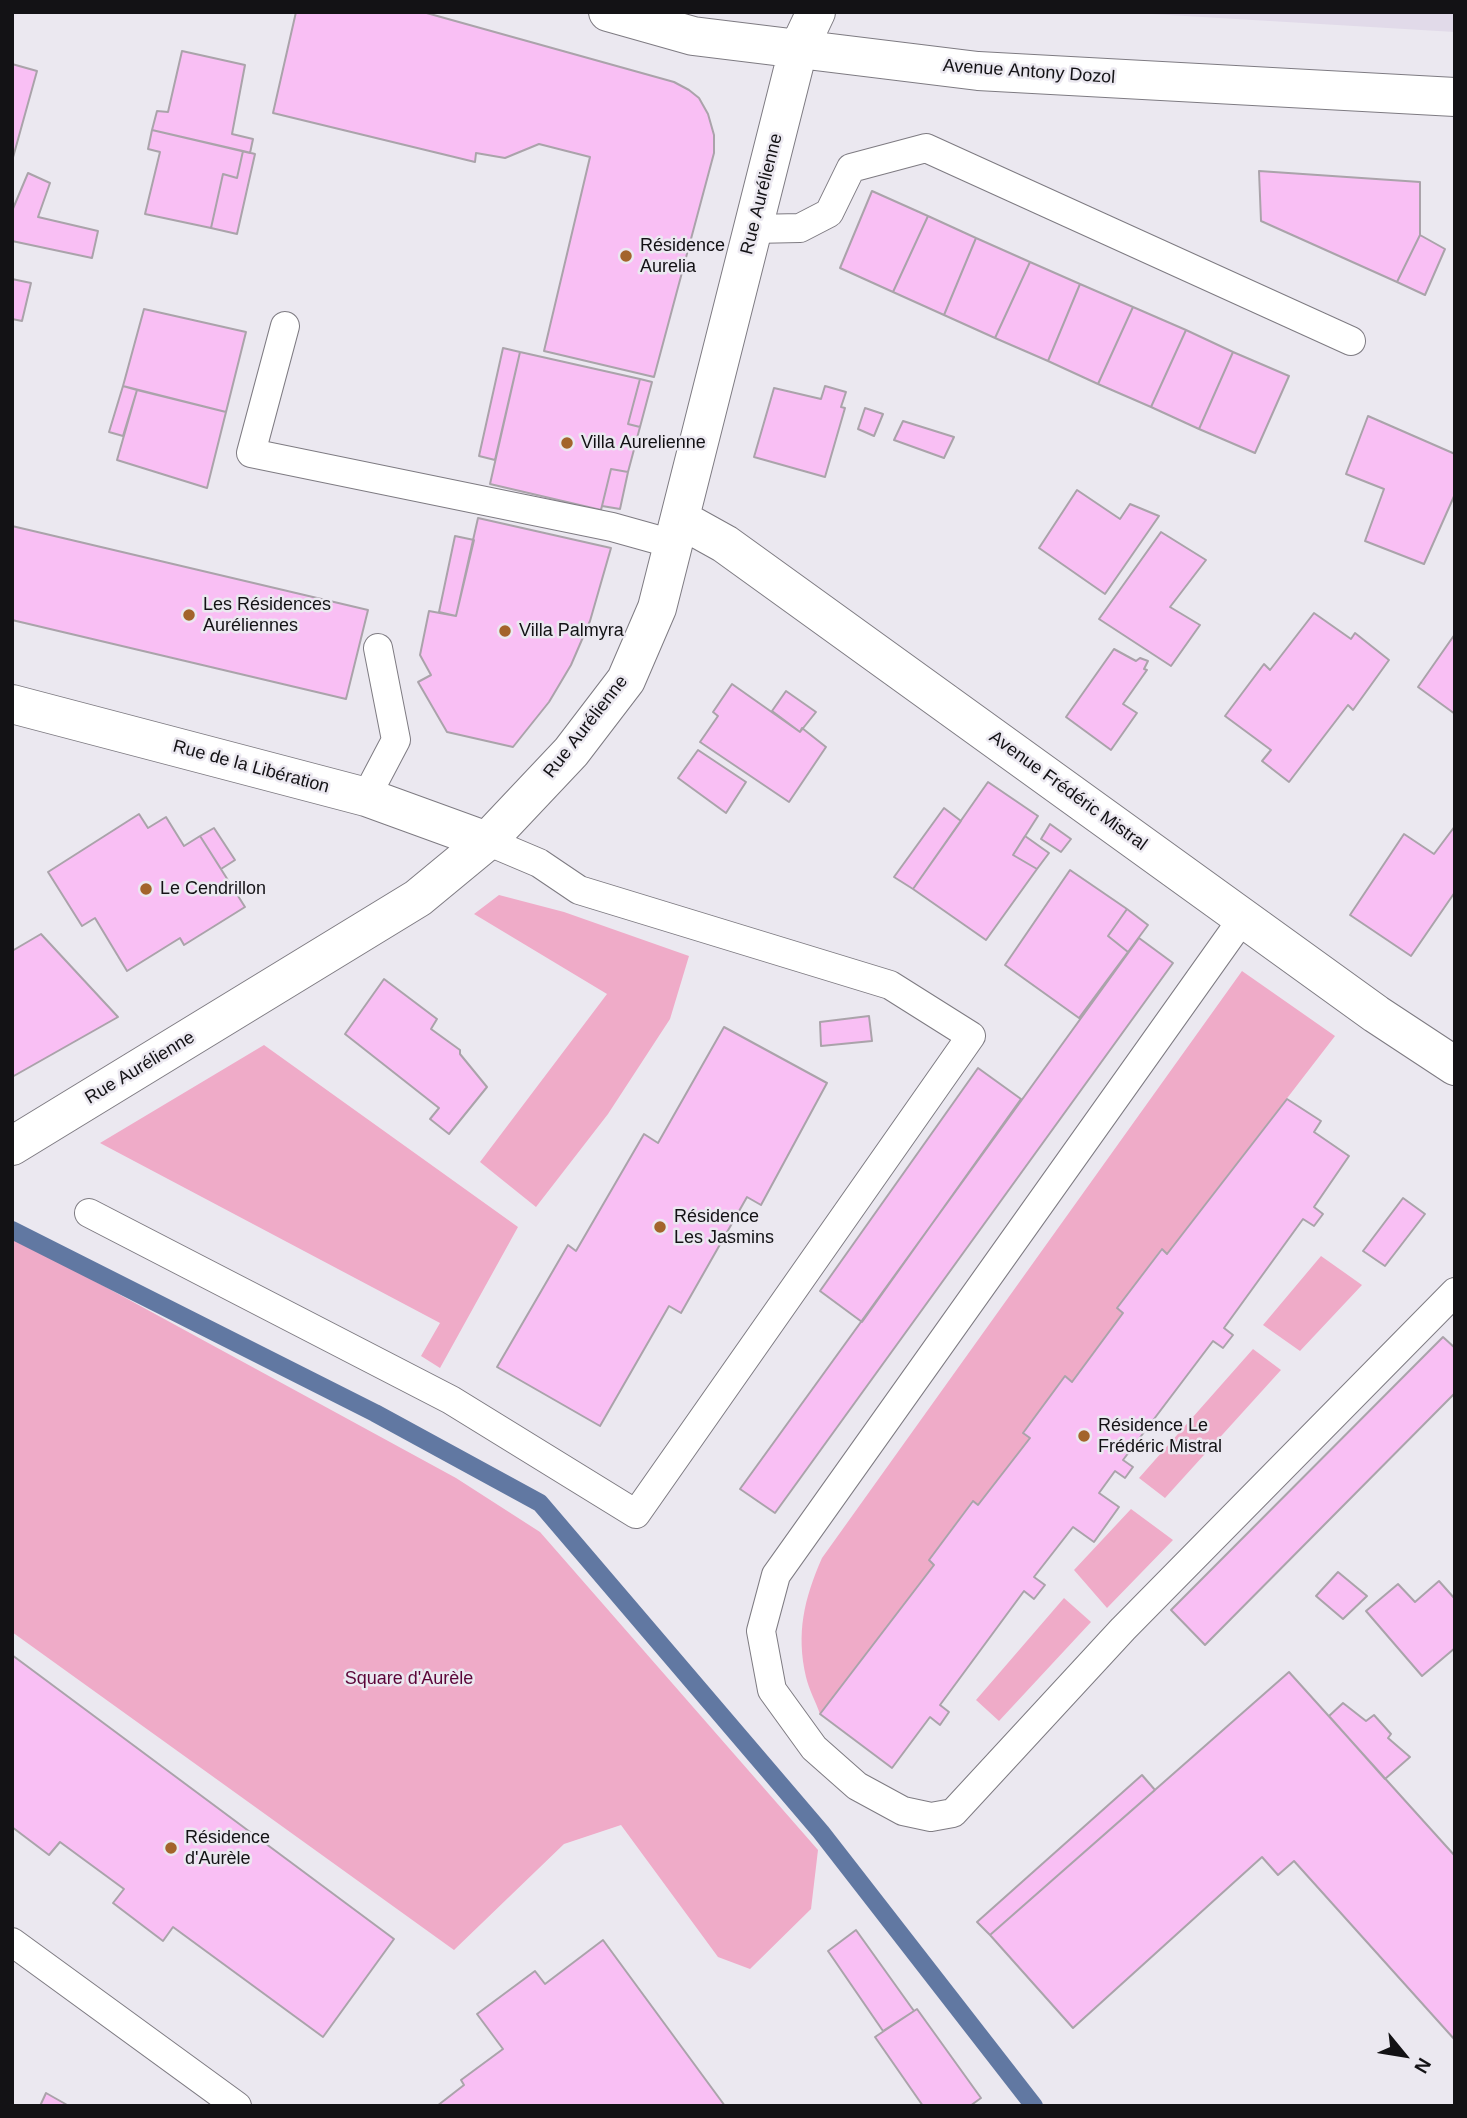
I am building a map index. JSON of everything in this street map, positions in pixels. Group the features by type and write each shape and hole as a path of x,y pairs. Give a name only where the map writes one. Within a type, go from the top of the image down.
{"street":[{"name":"Avenue Antony Dozol","path":"608,12 693,36 978,71 1455,97"},
{"name":"Rue Aurélienne","path":"12,1146 418,898 487,841 571,752 626,680 657,608 798,50 816,12"},
{"name":"Avenue Frédéric Mistral","path":"677,532 726,544 1376,1014 1455,1066"},
{"name":"Rue de la Libération","path":"12,704 366,797 487,841"}],"lane":[{"path":"753,229 800,228 829,213 851,168 926,148 1351,341"},
{"path":"285,326 251,453 612,527 677,532"},
{"path":"366,797 396,740 378,648"},
{"path":"89,1213 451,1400 636,1514 971,1036 890,985 579,890 539,863 487,841"},
{"path":"1243,918 776,1576 761,1631 772,1690 814,1748 857,1786 903,1811 931,1817 953,1813 1123,1629 1455,1292"},
{"path":"12,1942 237,2106"}],"shaded area":[{"path":"1118,12 1455,12 1455,32"}],"green space":[{"path":"499,895 564,912 689,956 670,1019 608,1114 536,1207 480,1162 607,994 474,914"},
{"path":"1242,971 1335,1036 1167,1254 1161,1249 1118,1308 1123,1313 1072,1382 1065,1377 1023,1432 1030,1438 978,1505 972,1501 929,1560 934,1565 820,1714 806,1677 802,1631 806,1602 822,1558"},
{"path":"264,1045 518,1227 440,1368 421,1356 440,1323 100,1143"},
{"name":"Square d'Aurèle","path":"12,1236 456,1478 540,1532 818,1850 811,1909 750,1969 718,1957 621,1825 564,1844 454,1950 12,1632"},
{"path":"1321,1256 1362,1285 1300,1351 1263,1325"},
{"path":"1253,1349 1281,1370 1165,1498 1139,1478"},
{"path":"1131,1509 1173,1540 1107,1608 1074,1570"},
{"path":"1064,1598 1091,1622 999,1721 976,1700"}],"building":[{"name":"Résidence Aurelia","path":"296,12 423,12 674,82 699,98 708,114 714,135 714,153 654,377 544,351 590,157 539,144 505,158 476,153 475,162 273,113"},
{"path":"182,51 245,65 232,134 253,139 250,153 152,130 157,111 168,112"},
{"path":"12,64 37,71 12,161"},
{"path":"152,130 243,151 237,178 223,174 211,228 145,214 160,152 148,149"},
{"path":"243,151 255,154 237,234 211,228 223,174 237,178"},
{"path":"1259,171 1420,182 1420,235 1397,282 1261,221"},
{"path":"28,173 50,183 38,217 98,231 92,258 12,241 12,211"},
{"path":"872,191 928,216 893,292 840,268"},
{"path":"928,216 976,238 944,315 893,292"},
{"path":"1420,235 1445,249 1425,295 1397,282"},
{"path":"976,238 1030,262 995,338 944,315"},
{"path":"1030,262 1080,284 1048,361 995,338"},
{"path":"12,279 31,283 22,321 12,319"},
{"path":"1080,284 1133,307 1098,384 1048,361"},
{"path":"1133,307 1186,330 1151,407 1098,384"},
{"path":"144,309 246,332 226,412 123,386"},
{"path":"1186,330 1233,352 1199,429 1151,407"},
{"path":"503,348 520,352 495,460 479,456"},
{"name":"Villa Aurelienne","path":"520,352 640,379 628,424 640,427 628,472 611,469 601,510 490,484"},
{"path":"1233,352 1289,376 1255,453 1199,429"},
{"path":"640,379 652,382 640,427 628,424"},
{"path":"123,386 137,390 123,436 109,432"},
{"path":"825,386 846,392 841,407 845,408 825,477 754,457 774,388 821,399"},
{"path":"137,390 226,412 207,488 117,460"},
{"path":"865,408 883,414 874,436 858,429"},
{"path":"1368,416 1455,454 1455,494 1424,564 1365,541 1384,489 1346,474"},
{"path":"903,421 954,437 944,458 894,440"},
{"path":"611,469 628,472 620,509 602,506"},
{"path":"1077,490 1120,519 1130,504 1159,516 1105,594 1039,548"},
{"name":"Villa Palmyra","path":"478,518 611,548 590,621 571,665 549,702 513,747 447,732 418,682 431,675 420,655 429,611 456,616"},
{"name":"Les Résidences Auréliennes","path":"12,526 368,610 346,699 12,620"},
{"path":"1161,532 1206,560 1170,607 1200,625 1171,666 1099,619"},
{"path":"455,536 474,540 456,616 439,612"},
{"path":"1314,613 1351,639 1355,633 1389,660 1353,710 1348,705 1289,782 1262,761 1271,750 1225,716 1264,664 1270,670"},
{"path":"1455,634 1455,714 1418,687"},
{"path":"1114,649 1136,661 1140,658 1148,661 1144,669 1147,670 1123,704 1137,713 1111,750 1066,717"},
{"path":"732,684 800,732 802,728 826,747 789,802 700,742 718,716 713,712"},
{"path":"786,691 816,712 800,732 772,711"},
{"path":"698,750 746,782 726,813 678,778"},
{"path":"988,782 1038,816 1013,855 1037,869 986,940 913,889"},
{"path":"944,808 961,821 913,889 894,877"},
{"name":"Le Cendrillon","path":"139,814 148,828 166,817 184,846 200,836 245,907 184,945 180,938 127,971 95,918 82,926 48,872"},
{"path":"1050,824 1071,839 1061,852 1041,839"},
{"path":"1455,826 1455,892 1411,956 1350,915 1404,834 1434,854"},
{"path":"214,828 235,860 221,869 200,836"},
{"path":"1025,836 1049,853 1037,869 1013,855"},
{"path":"1070,870 1127,909 1108,936 1128,952 1079,1018 1005,965"},
{"path":"1127,909 1148,925 1128,952 1108,936"},
{"path":"41,934 118,1017 12,1077 12,951"},
{"path":"1139,938 1173,963 775,1513 740,1489"},
{"path":"384,979 437,1019 431,1029 460,1050 460,1054 487,1087 449,1134 430,1119 439,1108 345,1034"},
{"path":"869,1016 872,1041 821,1046 820,1022"},
{"name":"Résidence Les Jasmins","path":"724,1027 827,1083 761,1205 747,1197 681,1313 669,1306 600,1426 497,1367 568,1245 576,1251 644,1134 658,1143"},
{"path":"978,1068 1021,1099 862,1322 820,1291"},
{"name":"Résidence Le Frédéric Mistral","path":"1287,1099 1321,1121 1314,1132 1349,1156 1314,1207 1323,1214 1314,1226 1303,1219 1224,1328 1233,1335 1223,1348 1213,1341 1123,1460 1133,1467 1125,1478 1115,1471 1099,1493 1119,1507 1094,1542 1073,1527 1034,1577 1045,1585 1034,1599 1024,1591 940,1705 949,1712 940,1725 930,1717 892,1768 820,1714 934,1565 929,1560 973,1501 978,1505 1030,1438 1023,1433 1065,1376 1072,1382 1123,1313 1117,1308 1162,1249 1167,1254"},
{"path":"1403,1198 1425,1214 1385,1266 1363,1251"},
{"path":"1443,1337 1455,1348 1455,1393 1205,1645 1171,1610"},
{"path":"1338,1572 1367,1596 1343,1619 1316,1596"},
{"path":"1439,1581 1455,1599 1455,1648 1422,1676 1366,1611 1398,1584 1415,1602"},
{"name":"Résidence d'Aurèle","path":"12,1655 394,1939 323,2037 173,1927 163,1941 113,1903 124,1889 60,1842 49,1855 12,1827"},
{"path":"1289,1672 1455,1856 1455,2040 1294,1861 1278,1875 1262,1857 1073,2028 990,1935"},
{"path":"1343,1703 1366,1721 1374,1715 1391,1734 1388,1738 1410,1757 1385,1779 1329,1716"},
{"path":"1142,1775 1155,1790 990,1935 977,1922"},
{"path":"856,1930 914,2011 883,2031 828,1951"},
{"path":"603,1940 725,2106 437,2106 464,2085 461,2080 503,2049 477,2014 535,1971 545,1984"},
{"path":"917,2009 981,2098 970,2106 923,2106 875,2037"},
{"path":"46,2093 69,2106 40,2106"}],"waterway":[{"path":"12,1230 375,1413 540,1503 821,1832 1034,2106"}],"place":[{"name":"Résidence Aurelia","path":"626,256"},
{"name":"Villa Aurelienne","path":"567,443"},
{"name":"Les Résidences Auréliennes","path":"189,615"},
{"name":"Villa Palmyra","path":"505,631"},
{"name":"Le Cendrillon","path":"146,889"},
{"name":"Résidence Les Jasmins","path":"660,1227"},
{"name":"Résidence Le Frédéric Mistral","path":"1084,1436"},
{"name":"Résidence d'Aurèle","path":"171,1848"}]}
